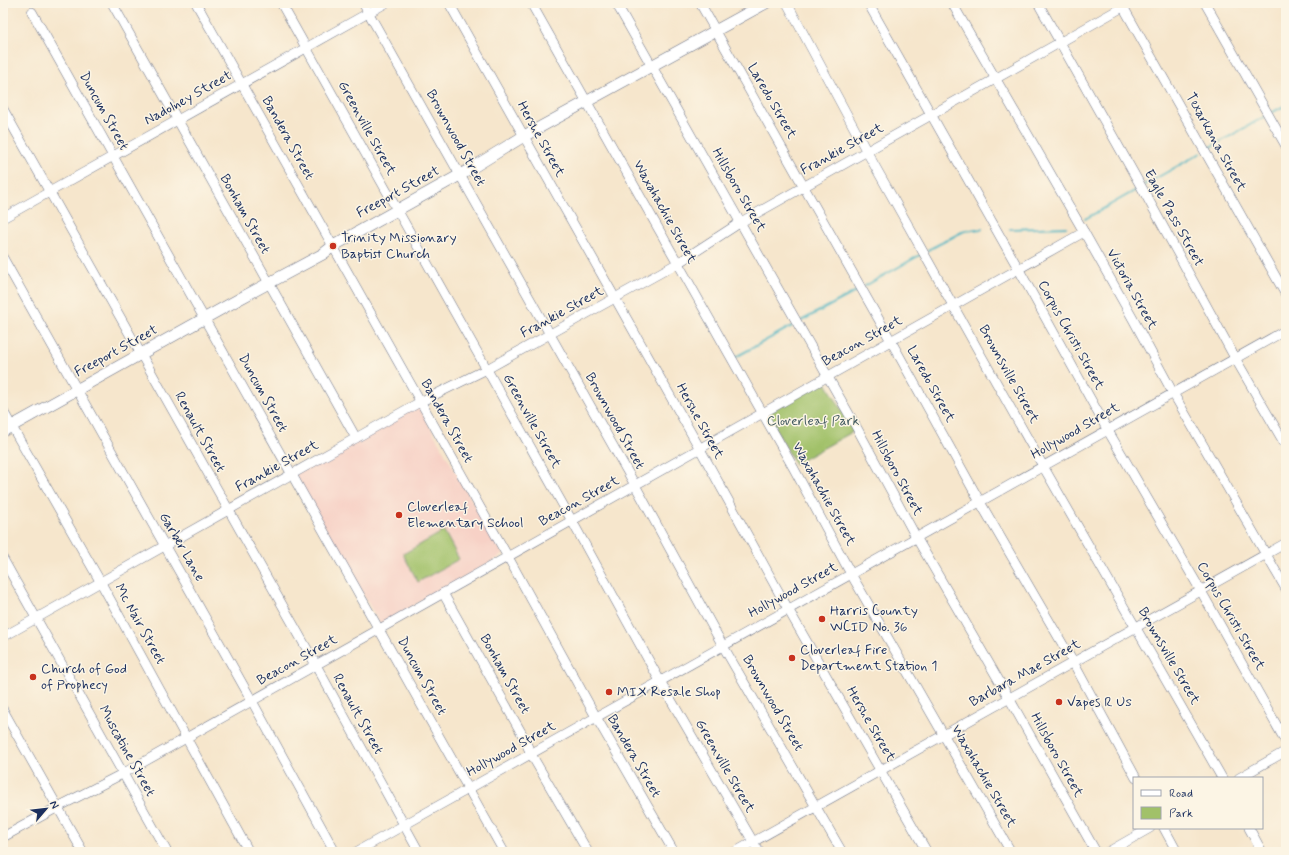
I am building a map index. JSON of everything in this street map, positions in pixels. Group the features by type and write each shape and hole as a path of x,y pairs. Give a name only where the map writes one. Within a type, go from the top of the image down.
{"main road":[{"name":"Freeport Street","path":"7,428 323,254 333,246 460,175 524,136 766,3"}],"street":[{"name":"Bonham Street","path":"112,3 356,438"},
{"name":"Bandera Street","path":"196,3 508,557 596,717 674,852"},
{"name":"Greenville Street","path":"281,3 572,521 660,681 759,852"},
{"name":"Brownwood Street","path":"363,3 635,485 723,646 817,806 842,852"},
{"name":"Nadolney Street","path":"3,218 386,3"},
{"name":"Hershe Street","path":"449,3 700,449 788,609 927,852"},
{"name":"Waxahachie Street","path":"531,3 763,413 851,574 945,734 1011,852"},
{"name":"Hillsboro Street","path":"616,3 741,222 916,537 1096,852"},
{"name":"Laredo Street","path":"700,3 980,502 1073,662 1135,777"},
{"name":"Brownsville Street","path":"787,3 867,152 1221,777"},
{"name":"Corpus Christi Street","path":"868,3 1107,429 1286,742"},
{"name":"Victoria Street","path":"952,3 1084,232 1173,393 1286,589"},
{"name":"Eagle Pass Street","path":"1038,3 1151,204 1235,358 1286,446"},
{"path":"1205,3 1286,146"},
{"name":"Frankie Street","path":"3,637 420,402 487,369 678,263 741,222 867,152 1125,4"},
{"name":"Texarkana Street","path":"1125,4 1286,295"},
{"name":"Duncum Street","path":"32,12 504,852"},
{"name":"Renault Street","path":"3,109 227,510 316,665 403,826 419,852"},
{"name":"Beacon Street","path":"3,837 187,738 1084,232"},
{"name":"Garber Lane","path":"3,258 252,701 335,852"},
{"name":"Hollywood Street","path":"356,852 1044,466 1107,429 1286,330"},
{"name":"Mc Nair Street","path":"3,412 7,428 100,581 249,852"},
{"name":"Barbara Mae Street","path":"735,852 1286,543"},
{"name":"Muscatine Street","path":"3,559 167,852"},
{"name":"Bonham Street","path":"443,593 522,734 531,754 588,852"},
{"path":"3,710 83,852"},
{"path":"1241,777 1286,751"},
{"path":"1108,852 1148,829"},
{"path":"1165,829 1177,852"},
{"path":"1250,829 1262,852"}],"shaded area":[{"name":"Cloverleaf Elementary School","path":"418,406 503,555 380,624 295,474"}],"green space":[{"name":"Cloverleaf Park","path":"823,381 826,383 854,431 795,464 767,413"},
{"path":"444,531 459,559 418,582 403,554"}],"waterway":[{"path":"1273,112 1286,105"},
{"path":"1209,148 1264,117"},
{"path":"1144,185 1201,153"},
{"path":"1085,219 1138,189"},
{"path":"1010,229 1066,227"},
{"path":"928,250 964,231 982,229"},
{"path":"865,286 920,255"},
{"path":"801,321 857,291"},
{"path":"734,358 792,326"}],"place":[{"name":"Trinity Missionary Baptist Church","path":"333,246"},
{"name":"Cloverleaf Elementary School","path":"399,515"},
{"name":"Harris County WCID No. 36","path":"822,619"},
{"name":"Cloverleaf Fire Department Station 1","path":"792,658"},
{"name":"Church of God of Prophecy","path":"33,677"},
{"name":"MIX Resale Shop","path":"609,692"},
{"name":"Vapes R Us","path":"1059,702"}]}
